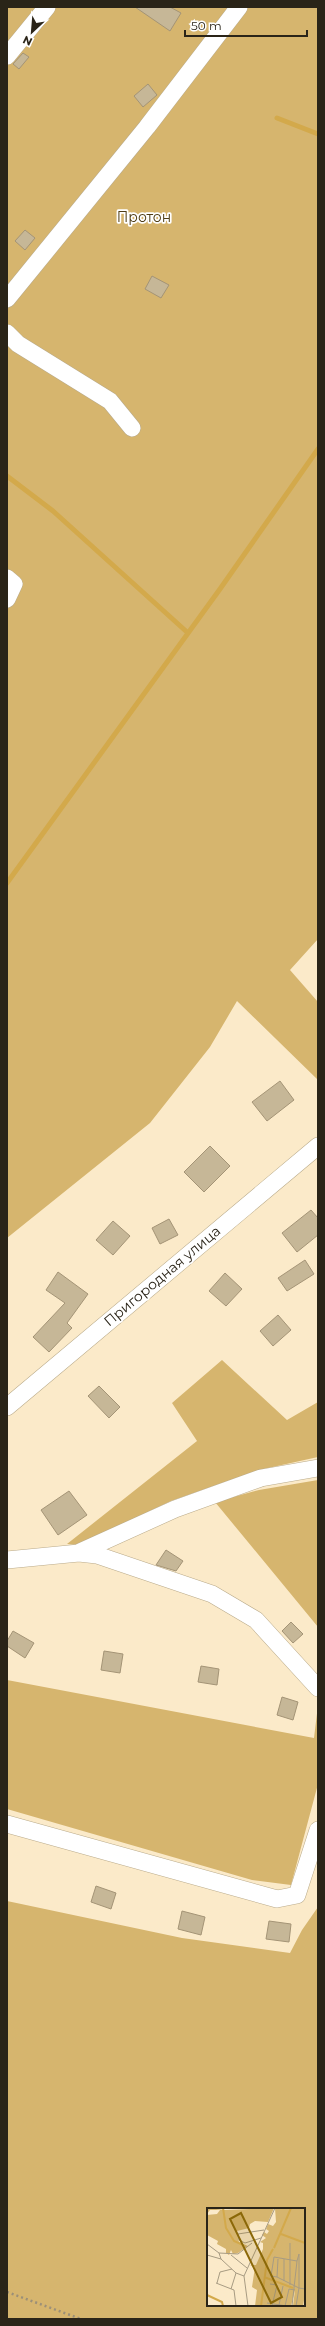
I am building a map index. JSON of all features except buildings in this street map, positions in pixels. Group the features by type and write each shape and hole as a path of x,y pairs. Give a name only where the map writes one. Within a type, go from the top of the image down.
{"street":[{"path":"7,56 47,7"},
{"path":"7,299 147,127 239,7"},
{"path":"7,333 18,344 110,401 132,428"},
{"path":"7,578 14,584 7,599"},
{"name":"Пригородная улица","path":"7,1407 318,1146"},
{"path":"79,1553 175,1509 261,1478 318,1468"},
{"path":"7,1560 79,1553 97,1555 212,1594 256,1620 318,1688"},
{"path":"7,1824 277,1899 298,1895 318,1830"}],"path":[{"path":"7,2292 81,2319"}],"green space":[{"name":"Протон","path":"7,7 318,7 318,939 290,970 318,1002 318,1080 237,1001 210,1047 150,1123 7,1238"},
{"path":"222,1360 287,1420 318,1402 318,1457 259,1470 171,1501 78,1545 67,1544 197,1441 172,1403"},
{"path":"318,1480 318,1627 215,1502 259,1490"},
{"path":"7,1680 314,1738 318,1705 318,1784 291,1885 252,1880 7,1809"},
{"path":"7,1901 182,1938 290,1953 302,1930 318,1907 318,2319 7,2319"}],"waterway":[{"path":"277,118 318,134"},
{"path":"7,883 220,589 318,449"},
{"path":"7,476 53,511 188,633"}]}
